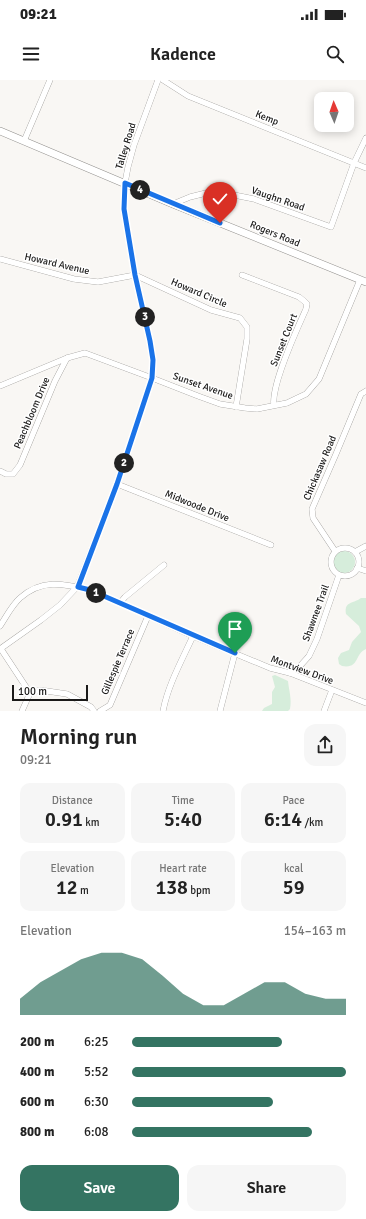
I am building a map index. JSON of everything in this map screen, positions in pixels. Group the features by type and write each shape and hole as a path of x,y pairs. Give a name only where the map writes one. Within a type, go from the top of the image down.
{"street":[{"path":"24,141 50,80"},
{"name":"Talley Road","path":"0,649 60,605 78,587 117,484 152,378 153,360 150,341 135,275 124,209 125,183 128,167 134,145 158,80"},
{"name":"Kemp","path":"163,80 188,96 366,168"},
{"name":"Rogers Road","path":"0,131 173,204 363,281"},
{"path":"354,163 366,138"},
{"name":"Vaughn Road","path":"173,204 190,197 214,191 254,199 331,227 354,163"},
{"name":"Howard Avenue","path":"0,260 74,279 98,282 135,275"},
{"name":"Howard Circle","path":"135,275 211,310 240,318 247,327 247,339 236,407"},
{"name":"Sunset Court","path":"242,275 299,297 307,304 282,367 273,401 274,405"},
{"name":"Sunset Avenue","path":"0,386 67,358 85,353 220,404 258,409 287,402 306,394 319,379 363,281"},
{"name":"Peachbloom Drive","path":"0,471 6,474 13,474 20,465 55,381 67,358"},
{"name":"Chickasaw Road","path":"335,551 313,518 312,509 361,394 366,391"},
{"name":"Midwoode Drive","path":"117,484 271,545"},
{"path":"355,552 366,546"},
{"path":"335,551 346,548 355,552 358,558 357,568 366,571"},
{"name":"Shawnee Trail","path":"335,551 330,562 336,574 345,576 350,575 355,572 357,568"},
{"path":"120,603 124,596 164,565"},
{"name":"Shawnee Trail","path":"290,673 300,666 310,654 317,639 340,575"},
{"path":"0,626 19,599 36,589 52,584 78,587"},
{"name":"Montview Drive","path":"78,587 90,590 193,636 270,668 290,673 366,703"},
{"name":"Gillespie Terrace","path":"100,711 110,705 148,616"},
{"path":"163,711 165,700 172,681 193,636"},
{"path":"0,649 30,692"},
{"path":"220,711 235,653"},
{"path":"30,692 40,690 67,694 91,707 94,711"},
{"path":"324,711 332,690"},
{"path":"22,711 30,692"}],"green space":[{"path":"344,551 348,552 354,558 354,566 348,572 344,573 340,572 334,566 333,562 334,558 340,552"},
{"path":"361,598 366,598 366,649 362,651 352,665 342,666 339,664 338,658 341,653 349,650 352,642 361,632 359,626 346,614 346,607 350,603"},
{"path":"275,675 288,681 291,698 290,709 288,711 262,711 264,708 272,704 272,692 275,687 272,676"}],"route":[{"path":"220,223 125,183 124,209 135,275 150,341 153,360 152,378 117,484 78,587 90,590 235,653"}]}
